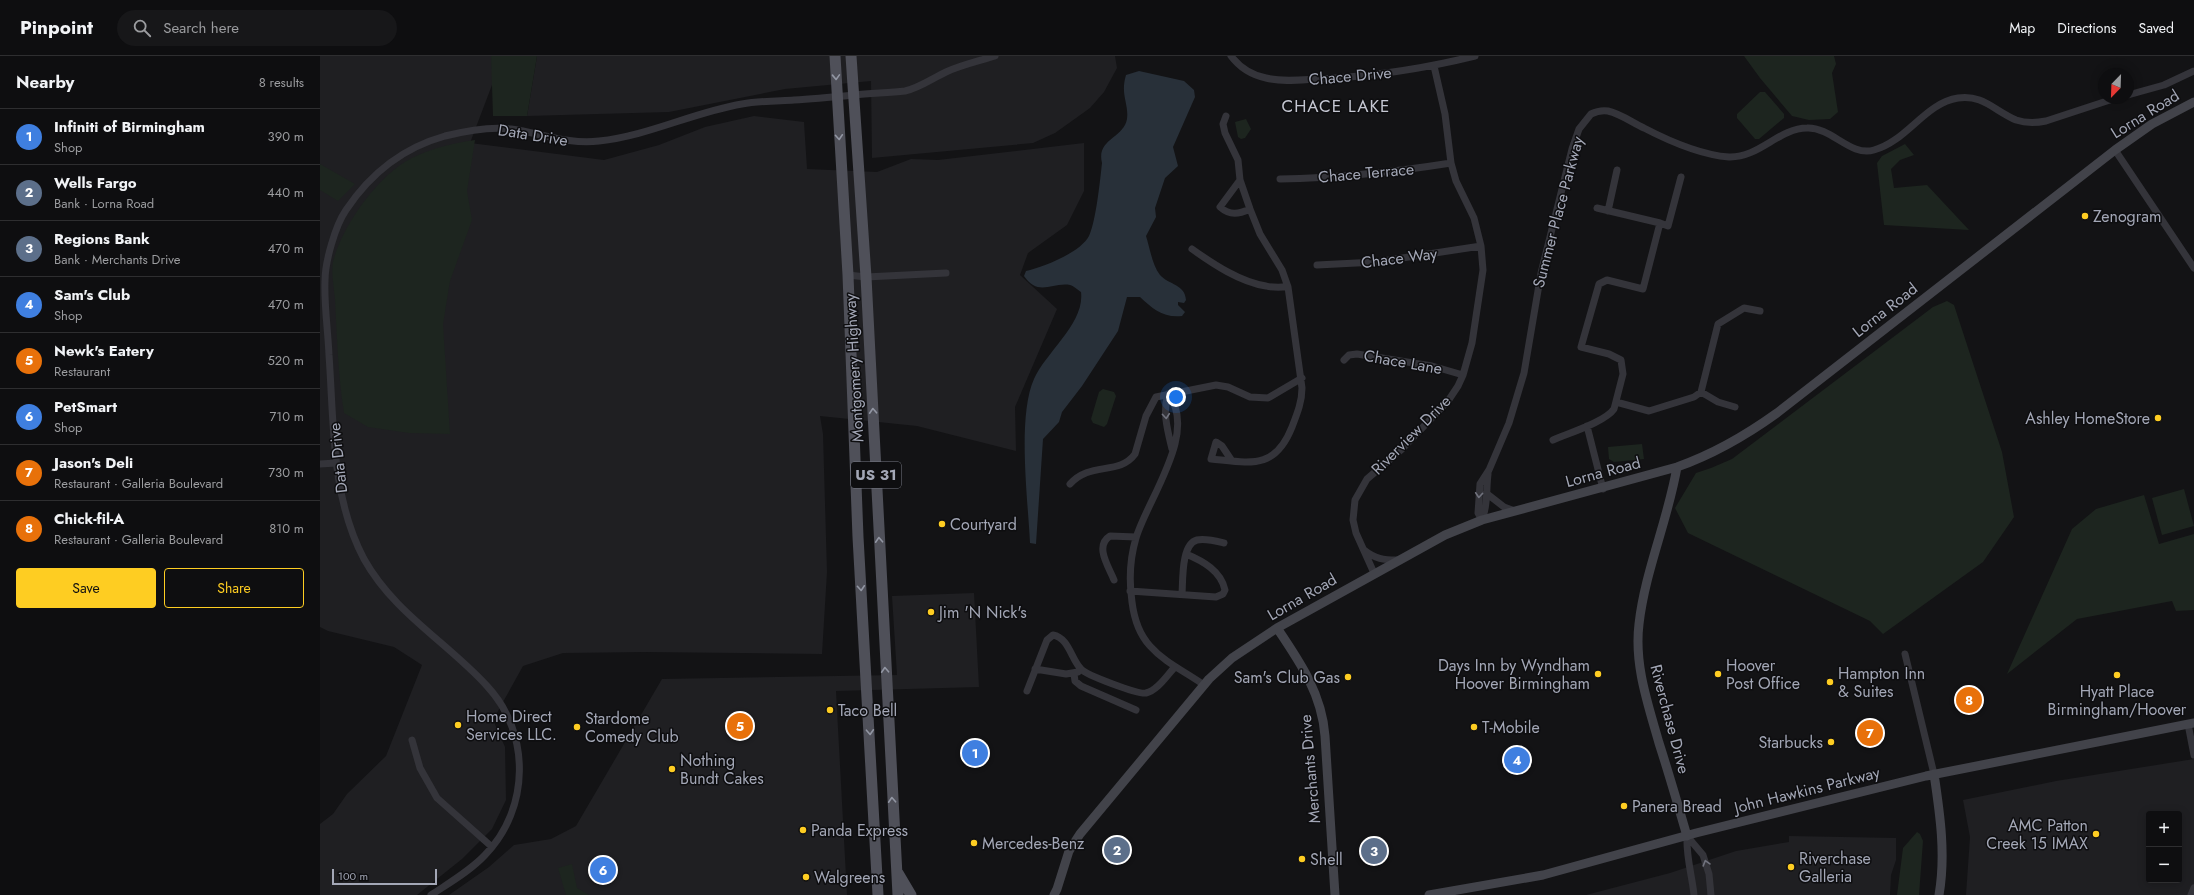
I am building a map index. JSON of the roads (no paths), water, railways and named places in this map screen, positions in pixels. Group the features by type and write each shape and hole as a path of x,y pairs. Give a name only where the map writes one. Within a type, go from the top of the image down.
{"main road":[{"name":"Montgomery Highway","path":"835,56 836,98 848,275 858,537 878,895"},
{"name":"Montgomery Highway","path":"851,56 852,95 866,277 898,895"},
{"path":"896,867 911,895"}],"street":[{"path":"852,95 910,90 949,70 981,58 995,56"},
{"name":"Chace Drive","path":"1230,56 1236,63 1256,75 1282,80 1354,78 1434,66 1475,56"},
{"name":"Riverview Drive","path":"1374,573 1361,548 1353,520 1355,500 1371,474 1402,449 1448,401 1463,376 1472,343 1484,270 1481,246 1474,218 1456,181 1451,163 1445,114 1434,66"},
{"path":"2134,93 2164,85 2194,71"},
{"name":"Data Drive","path":"431,895 483,857 492,847 510,816 519,779 519,758 513,727 497,698 485,683 400,609 365,560 344,512 336,463 325,278 338,226 344,213 369,180 386,165 406,152 427,142 460,133 486,128 507,128 576,142 596,142 624,137 711,110 746,103 836,98 852,95"},
{"name":"Summer Place Parkway","path":"1482,520 1478,513 1478,493 1480,484 1489,470 1509,423 1524,373 1539,280 1572,149 1580,129 1591,114 1608,111 1670,140 1708,153 1730,157 1748,154 1803,128 1823,131 1859,150 1874,150 1894,141 1942,103 1959,98 1976,98 1992,105 2017,120 2036,123 2098,104"},
{"name":"Lorna Road","path":"1058,893 1066,859 1080,834 1204,685 1232,658 1277,628 1397,560 1445,535 1482,520 1603,489 1677,468 1701,459 1733,443 1777,413 2115,150 2152,124 2194,102"},
{"path":"1226,116 1223,124 1225,133 1238,160 1240,180 1250,209 1260,234 1282,270 1288,287 1302,378 1302,399 1283,446 1270,457 1255,462 1232,461"},
{"path":"2115,150 2193,265"},
{"name":"Chace Terrace","path":"1280,179 1329,178 1390,172 1451,163"},
{"path":"1608,211 1617,170"},
{"path":"1597,208 1668,226 1681,176"},
{"path":"1240,180 1220,207 1225,212 1234,214 1250,209"},
{"path":"1553,440 1587,426 1611,413 1616,402 1623,374 1621,360 1609,354 1581,347 1599,284 1607,280 1643,288 1660,223"},
{"name":"Chace Way","path":"1317,265 1376,262 1481,246"},
{"path":"1192,249 1228,271 1253,282 1266,286 1288,287"},
{"path":"848,275 866,277 946,273"},
{"path":"1616,402 1649,410 1694,398 1701,392 1718,324 1744,308 1760,311"},
{"name":"Chace Lane","path":"1344,360 1348,355 1358,354 1432,366 1463,376"},
{"path":"1070,484 1076,477 1089,470 1118,466 1131,459 1135,454 1150,407 1156,397 1216,385 1228,387 1250,397 1268,398 1302,378"},
{"path":"1701,392 1718,402 1735,407"},
{"path":"1168,394 1174,402 1178,415 1168,470 1136,538 1130,591 1133,612 1142,634 1150,646 1175,667 1204,685"},
{"path":"1168,394 1165,402 1172,449"},
{"path":"1587,426 1603,489"},
{"path":"320,464 336,463"},
{"name":"Riverchase Drive","path":"1677,468 1672,497 1642,606 1638,644 1639,669 1645,694 1687,836"},
{"name":"Summer Place Parkway","path":"1482,520 1486,510 1486,493 1489,470"},
{"path":"1486,493 1504,507 1515,511"},
{"path":"1114,580 1104,557 1102,547 1103,542 1110,536 1136,538"},
{"path":"1182,594 1184,566 1190,543 1196,540 1224,543"},
{"path":"1361,548 1372,557 1383,560 1397,560"},
{"path":"1130,591 1216,597 1223,594 1225,590 1224,584 1209,564 1186,554"},
{"name":"Merchants Drive","path":"1277,628 1303,666 1312,683 1322,714 1325,736 1335,895"},
{"path":"1027,691 1047,640 1053,635 1061,638 1081,670 1136,693 1148,693 1155,688 1175,667"},
{"path":"1905,654 1934,774 1939,808 1943,873 1939,895"},
{"path":"1035,669 1074,674 1081,670"},
{"path":"1074,674 1075,681 1081,686 1136,710"},
{"path":"1119,702 1125,688"},
{"path":"2191,724 2194,755"},
{"name":"John Hawkins Parkway","path":"1429,895 1543,875 1687,836 1934,774 2191,724"},
{"path":"412,740 420,768 437,798 492,847"},
{"path":"1687,836 1686,853 1692,873 1694,895"},
{"path":"1687,836 1703,855 1709,874 1711,895"},
{"path":"2192,895 2194,888"}],"place":[{"name":"Zenogram","path":"2085,216"},
{"name":"Ashley HomeStore","path":"2158,418"},
{"name":"Courtyard","path":"942,524"},
{"name":"Jim 'N Nick's","path":"931,612"},
{"name":"Days Inn by Wyndham Hoover Birmingham","path":"1598,674"},
{"name":"Hoover Post Office","path":"1718,674"},
{"name":"Hyatt Place Birmingham/Hoover","path":"2117,675"},
{"name":"Sam's Club Gas","path":"1348,677"},
{"name":"Hampton Inn & Suites","path":"1830,682"},
{"name":"Chick-fil-A","path":"1969,700"},
{"name":"Taco Bell","path":"830,710"},
{"name":"Home Direct Services LLC.","path":"458,725"},
{"name":"Newk's Eatery","path":"740,726"},
{"name":"Stardome Comedy Club","path":"577,727"},
{"name":"T-Mobile","path":"1474,727"},
{"name":"Jason's Deli","path":"1870,733"},
{"name":"Starbucks","path":"1831,742"},
{"name":"Infiniti of Birmingham","path":"975,753"},
{"name":"Sam's Club","path":"1517,760"},
{"name":"Nothing Bundt Cakes","path":"672,769"},
{"name":"Panera Bread","path":"1624,806"},
{"name":"Panda Express","path":"803,830"},
{"name":"AMC Patton Creek 15 IMAX","path":"2096,834"},
{"name":"Mercedes-Benz","path":"974,843"},
{"name":"Wells Fargo","path":"1117,850"},
{"name":"Regions Bank","path":"1374,851"},
{"name":"Shell","path":"1302,859"},
{"name":"Riverchase Galleria","path":"1791,867"},
{"name":"PetSmart","path":"603,870"},
{"name":"Walgreens","path":"806,877"}],"district":[{"name":"CHACE LAKE","path":"1336,106"}]}
